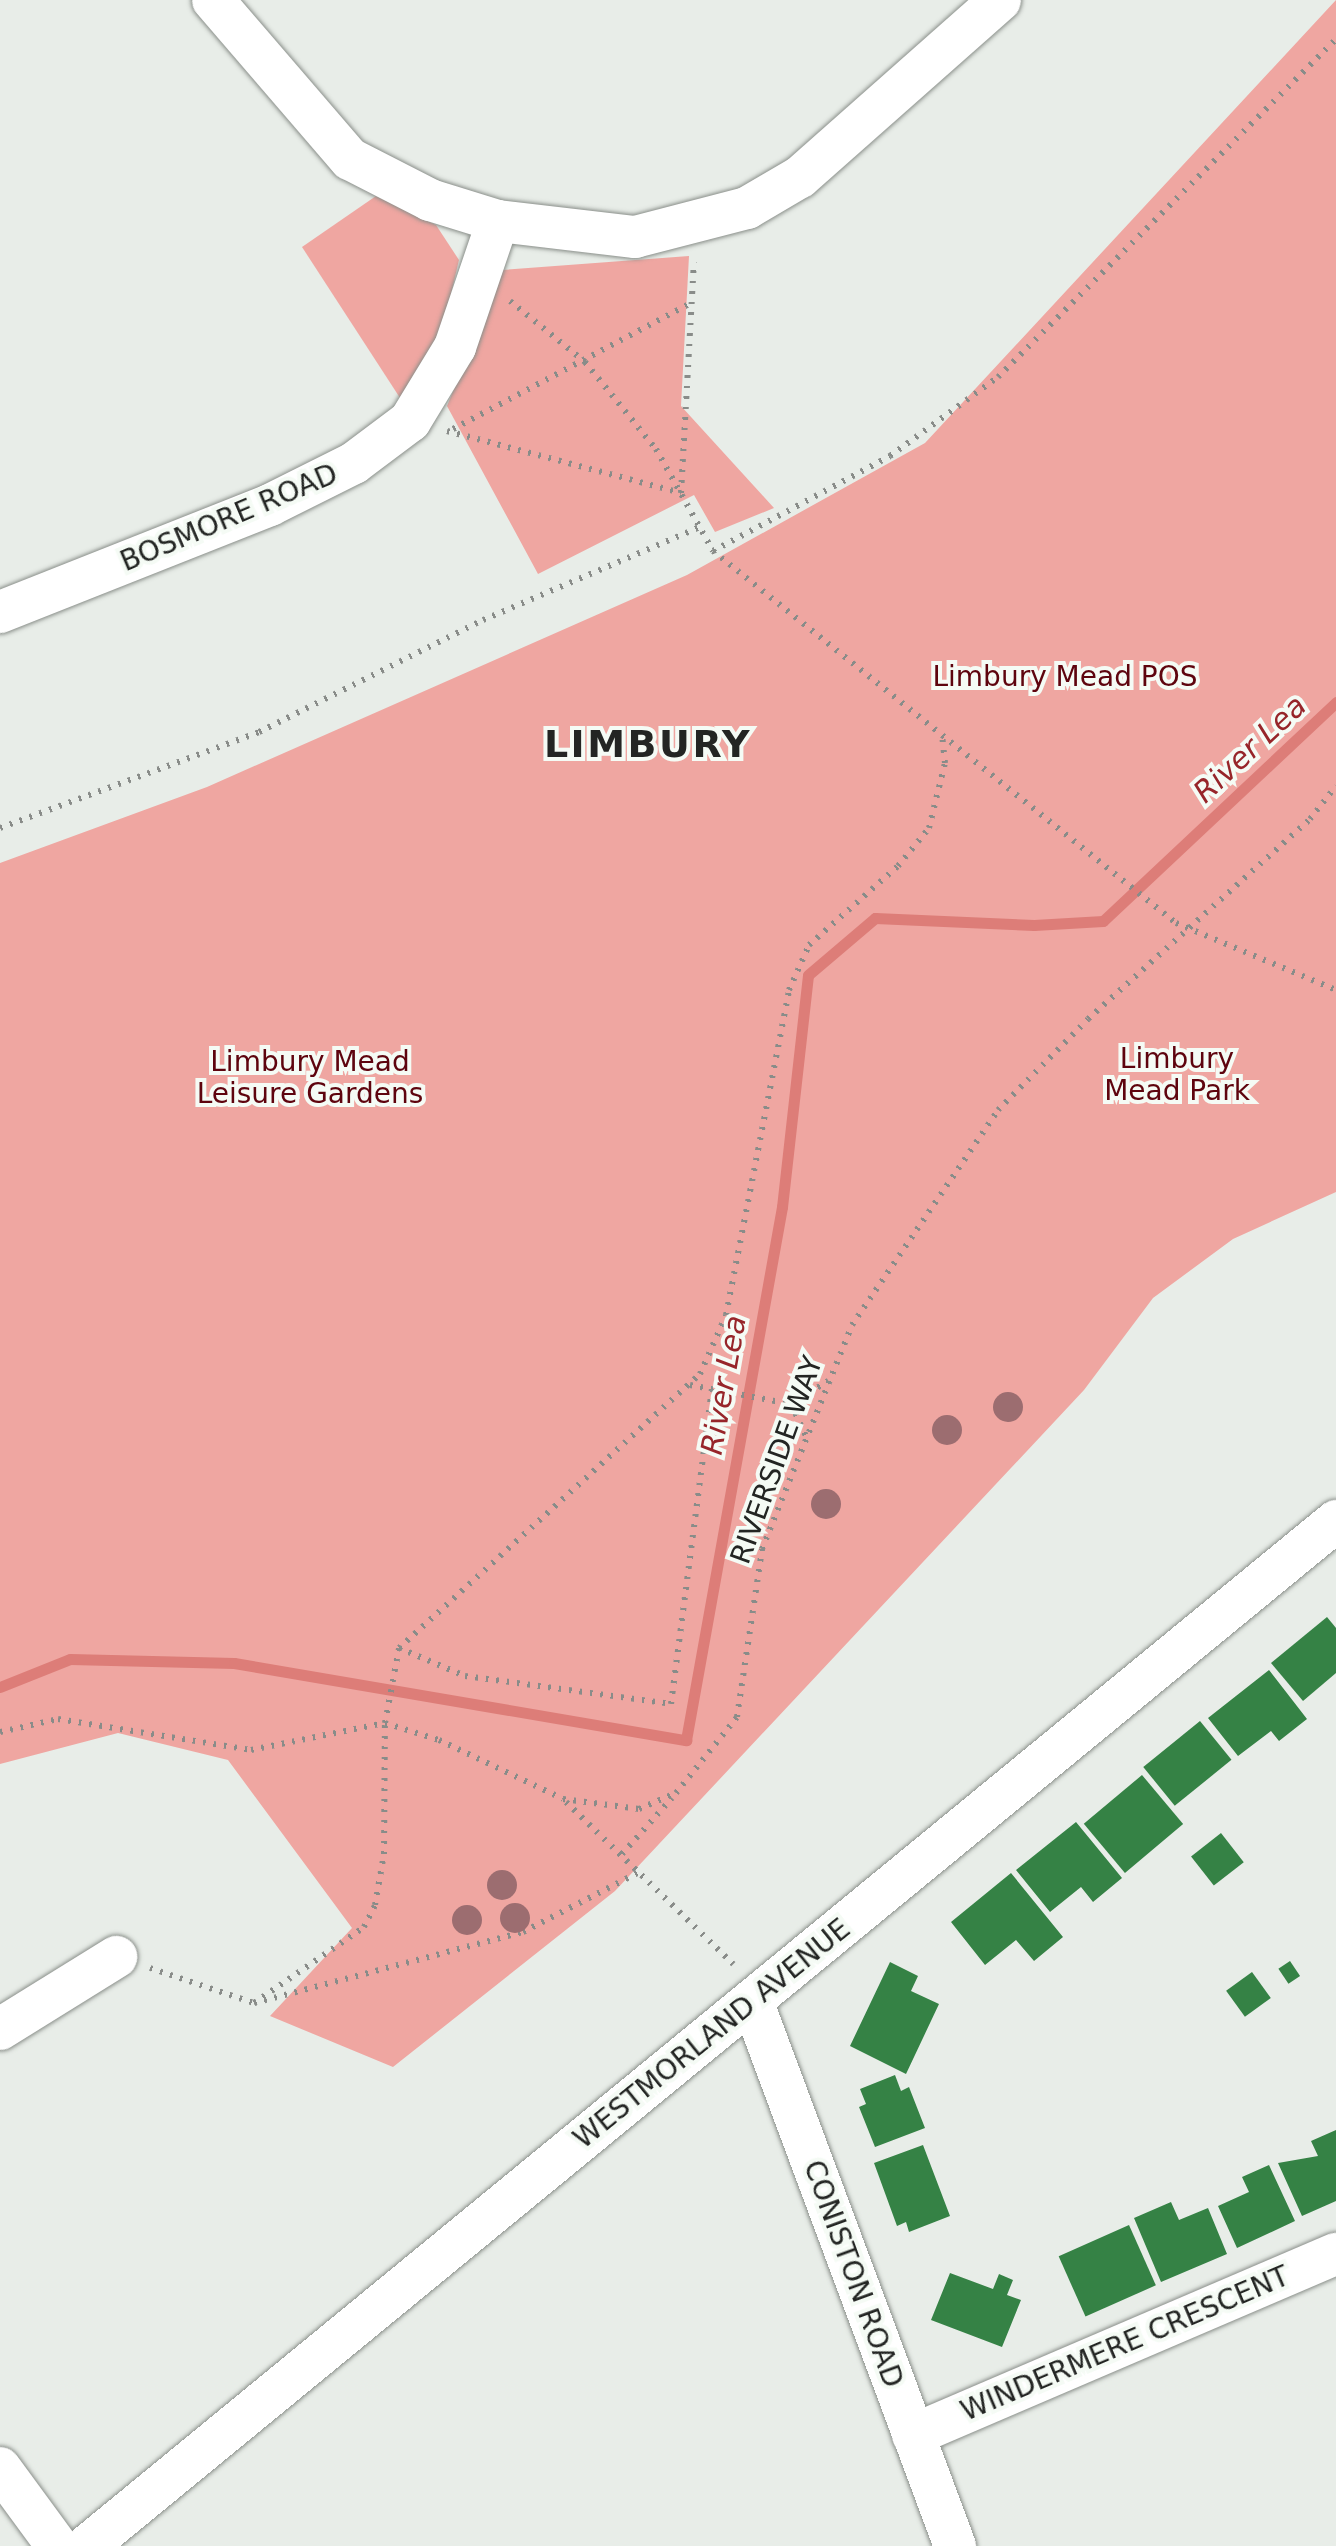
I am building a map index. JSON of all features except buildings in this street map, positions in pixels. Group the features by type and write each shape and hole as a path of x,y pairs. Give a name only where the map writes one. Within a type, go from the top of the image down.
{"street":[{"path":"213,0 350,160 430,200 498,221 636,237 696,226 747,208 800,177 1000,0"},
{"name":"BOSMORE ROAD","path":"0,612 270,505 429,426 449,360 481,286 498,221"},
{"name":"WESTMORLAND AVENUE","path":"87,2546 1336,1521"},
{"path":"0,2029 116,1957"},
{"name":"CONISTON ROAD","path":"756,1998 954,2546"},
{"name":"WINDERMERE CRESCENT","path":"913,2435 1336,2254"},
{"path":"0,2468 57,2546"}],"path":[{"path":"713,551 890,456 998,376 1336,39"},
{"path":"681,493 696,226"},
{"path":"481,286 526,312 585,362 656,448 713,551 1176,923 1336,990"},
{"path":"429,426 585,362 691,303"},
{"path":"429,426 681,493"},
{"path":"0,828 259,732 483,620 700,528"},
{"path":"254,2003 364,1926 375,1905 384,1854 385,1724 399,1648 700,1374 726,1316 789,990 809,945 898,866 929,828 945,763 942,733"},
{"name":"RIVERSIDE WAY","path":"622,1854 737,1717 762,1549 852,1325 998,1110 1310,820 1336,786"},
{"path":"688,1385 791,1404 830,1380"},
{"path":"399,1648 466,1676 671,1704 712,1389"},
{"path":"791,1404 807,1439"},
{"path":"0,1732 58,1719 251,1750 385,1724 439,1740 563,1799 640,1810 676,1793"},
{"path":"563,1799 641,1871 756,1998"},
{"path":"116,1957 254,2003 523,1932 641,1871"}],"green space":[{"name":"Limbury Mead POS","path":"1336,0 1336,1192 1233,1239 1153,1298 1084,1390 615,1891 393,2067 270,2016 352,1928 228,1760 118,1733 0,1764 0,863 207,787 687,575 925,443"},
{"path":"376,196 436,225 459,260 440,341 402,401 302,247"},
{"path":"689,256 681,406 774,508 715,532 694,495 538,574 447,406 503,270"}],"waterway":[{"name":"River Lea","path":"0,1687 70,1659 234,1663 686,1740 782,1207 808,975 875,918 1034,925 1103,921 1336,702"}],"district":[{"name":"LIMBURY","path":"648,745"}],"park label":[{"name":"Limbury Mead Park","path":"1177,1075"},
{"name":"Limbury Mead Leisure Gardens","path":"310,1078"}]}
